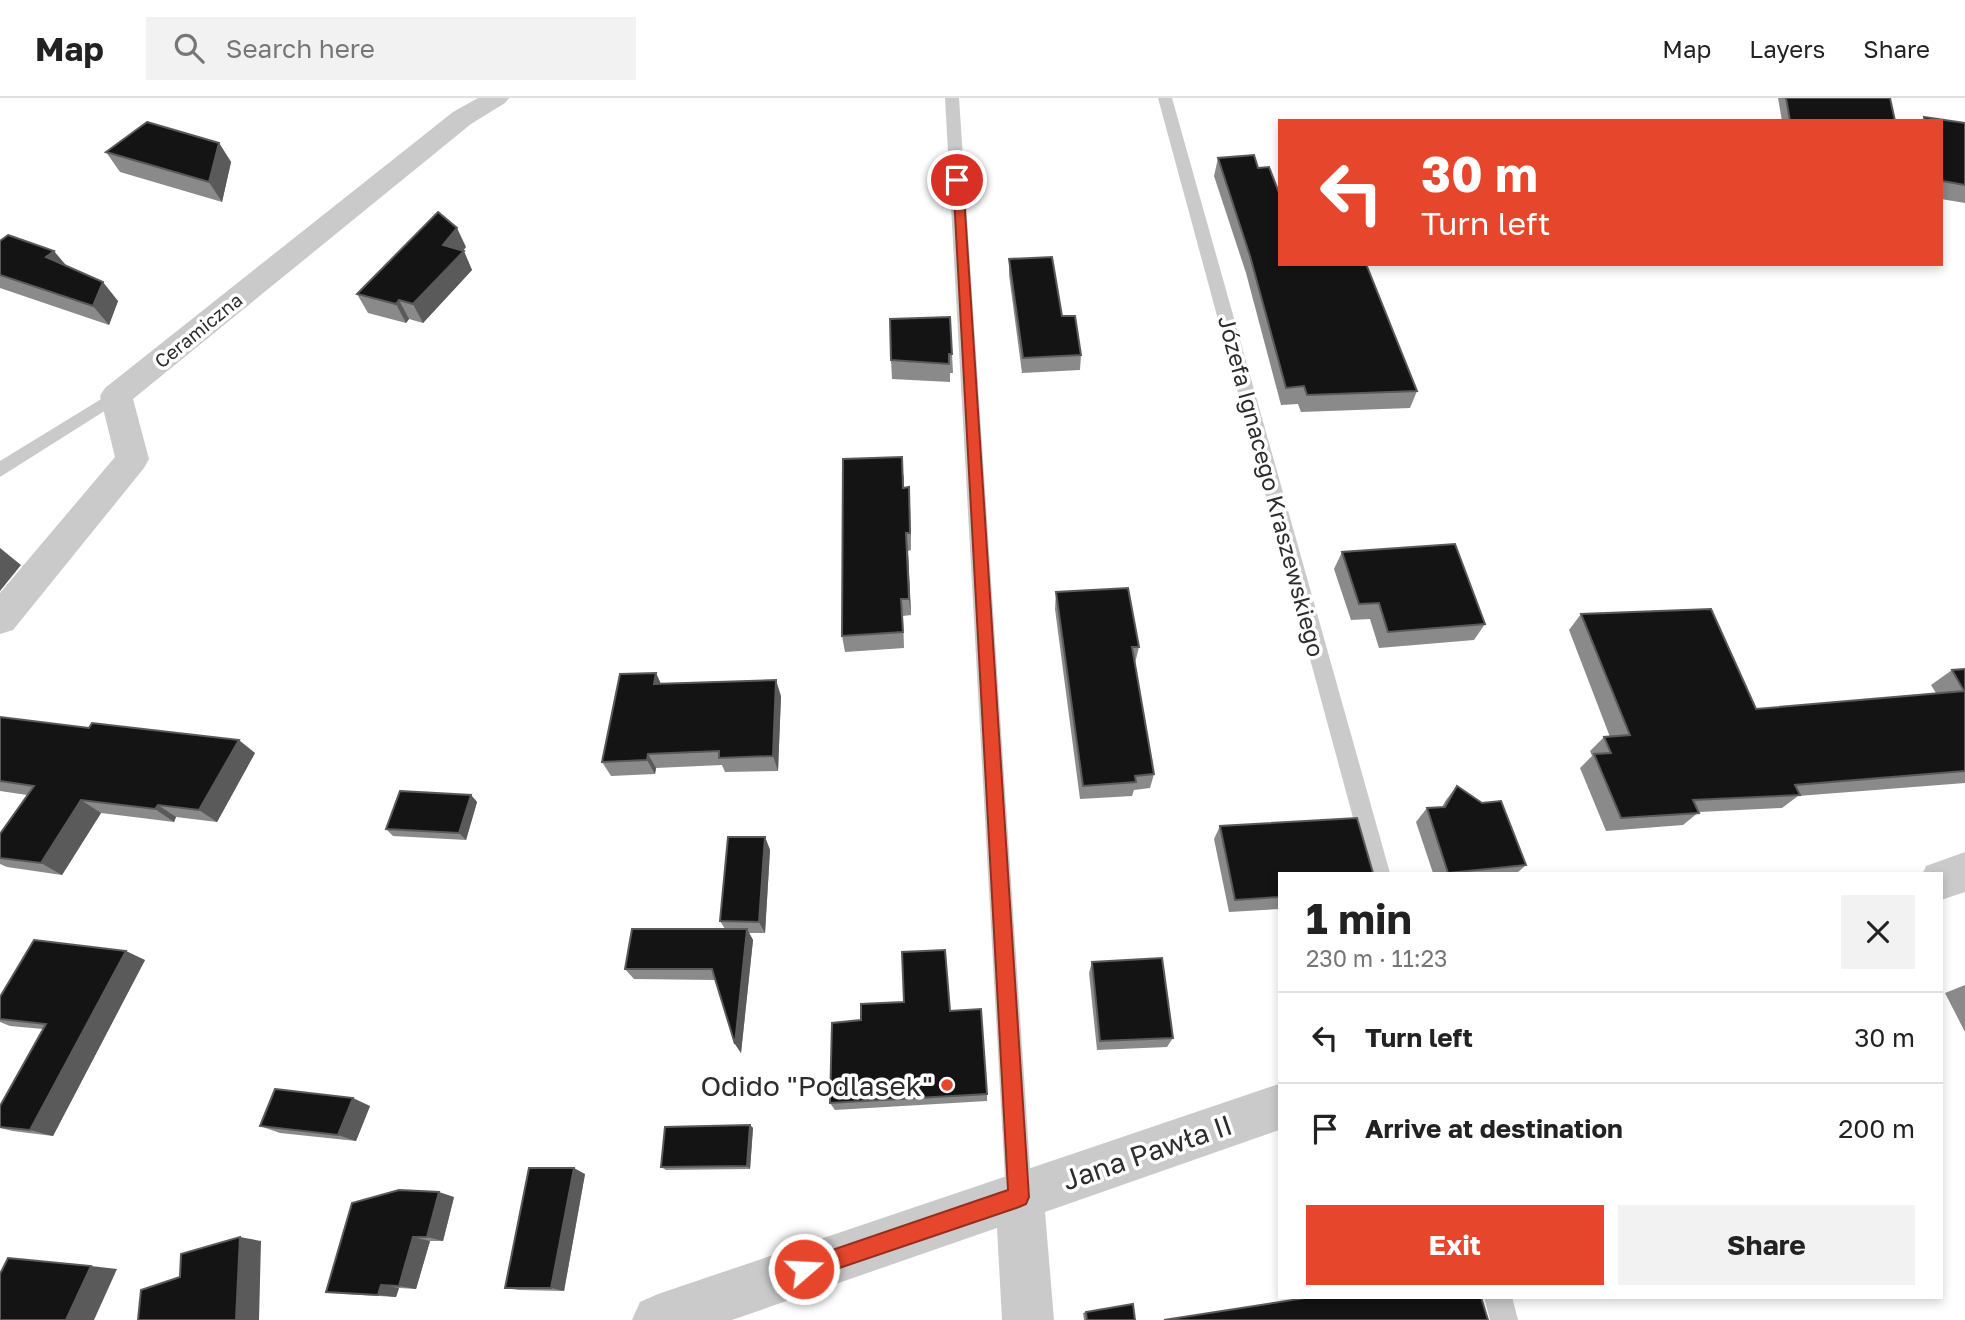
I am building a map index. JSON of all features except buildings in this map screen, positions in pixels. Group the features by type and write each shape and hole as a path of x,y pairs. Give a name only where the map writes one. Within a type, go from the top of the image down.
{"street":[{"name":"Ceramiczna","path":"116,396 463,118 496,98"},
{"path":"0,619 132,459 116,396"},
{"path":"1943,879 1965,872"},
{"name":"Jana Pawła II","path":"658,1320 1278,1107"},
{"path":"1019,1197 1028,1320"}],"lane":[{"path":"953,98 1019,1197"},
{"name":"Józefa Ignacego Kraszewskiego","path":"1166,98 1379,872"},
{"path":"0,470 116,396"},
{"path":"1499,1299 1504,1320"}],"place":[{"name":"Odido \"Podlasek\"","path":"947,1085"}],"route":[{"path":"804,1269 1019,1197 957,180"}]}
